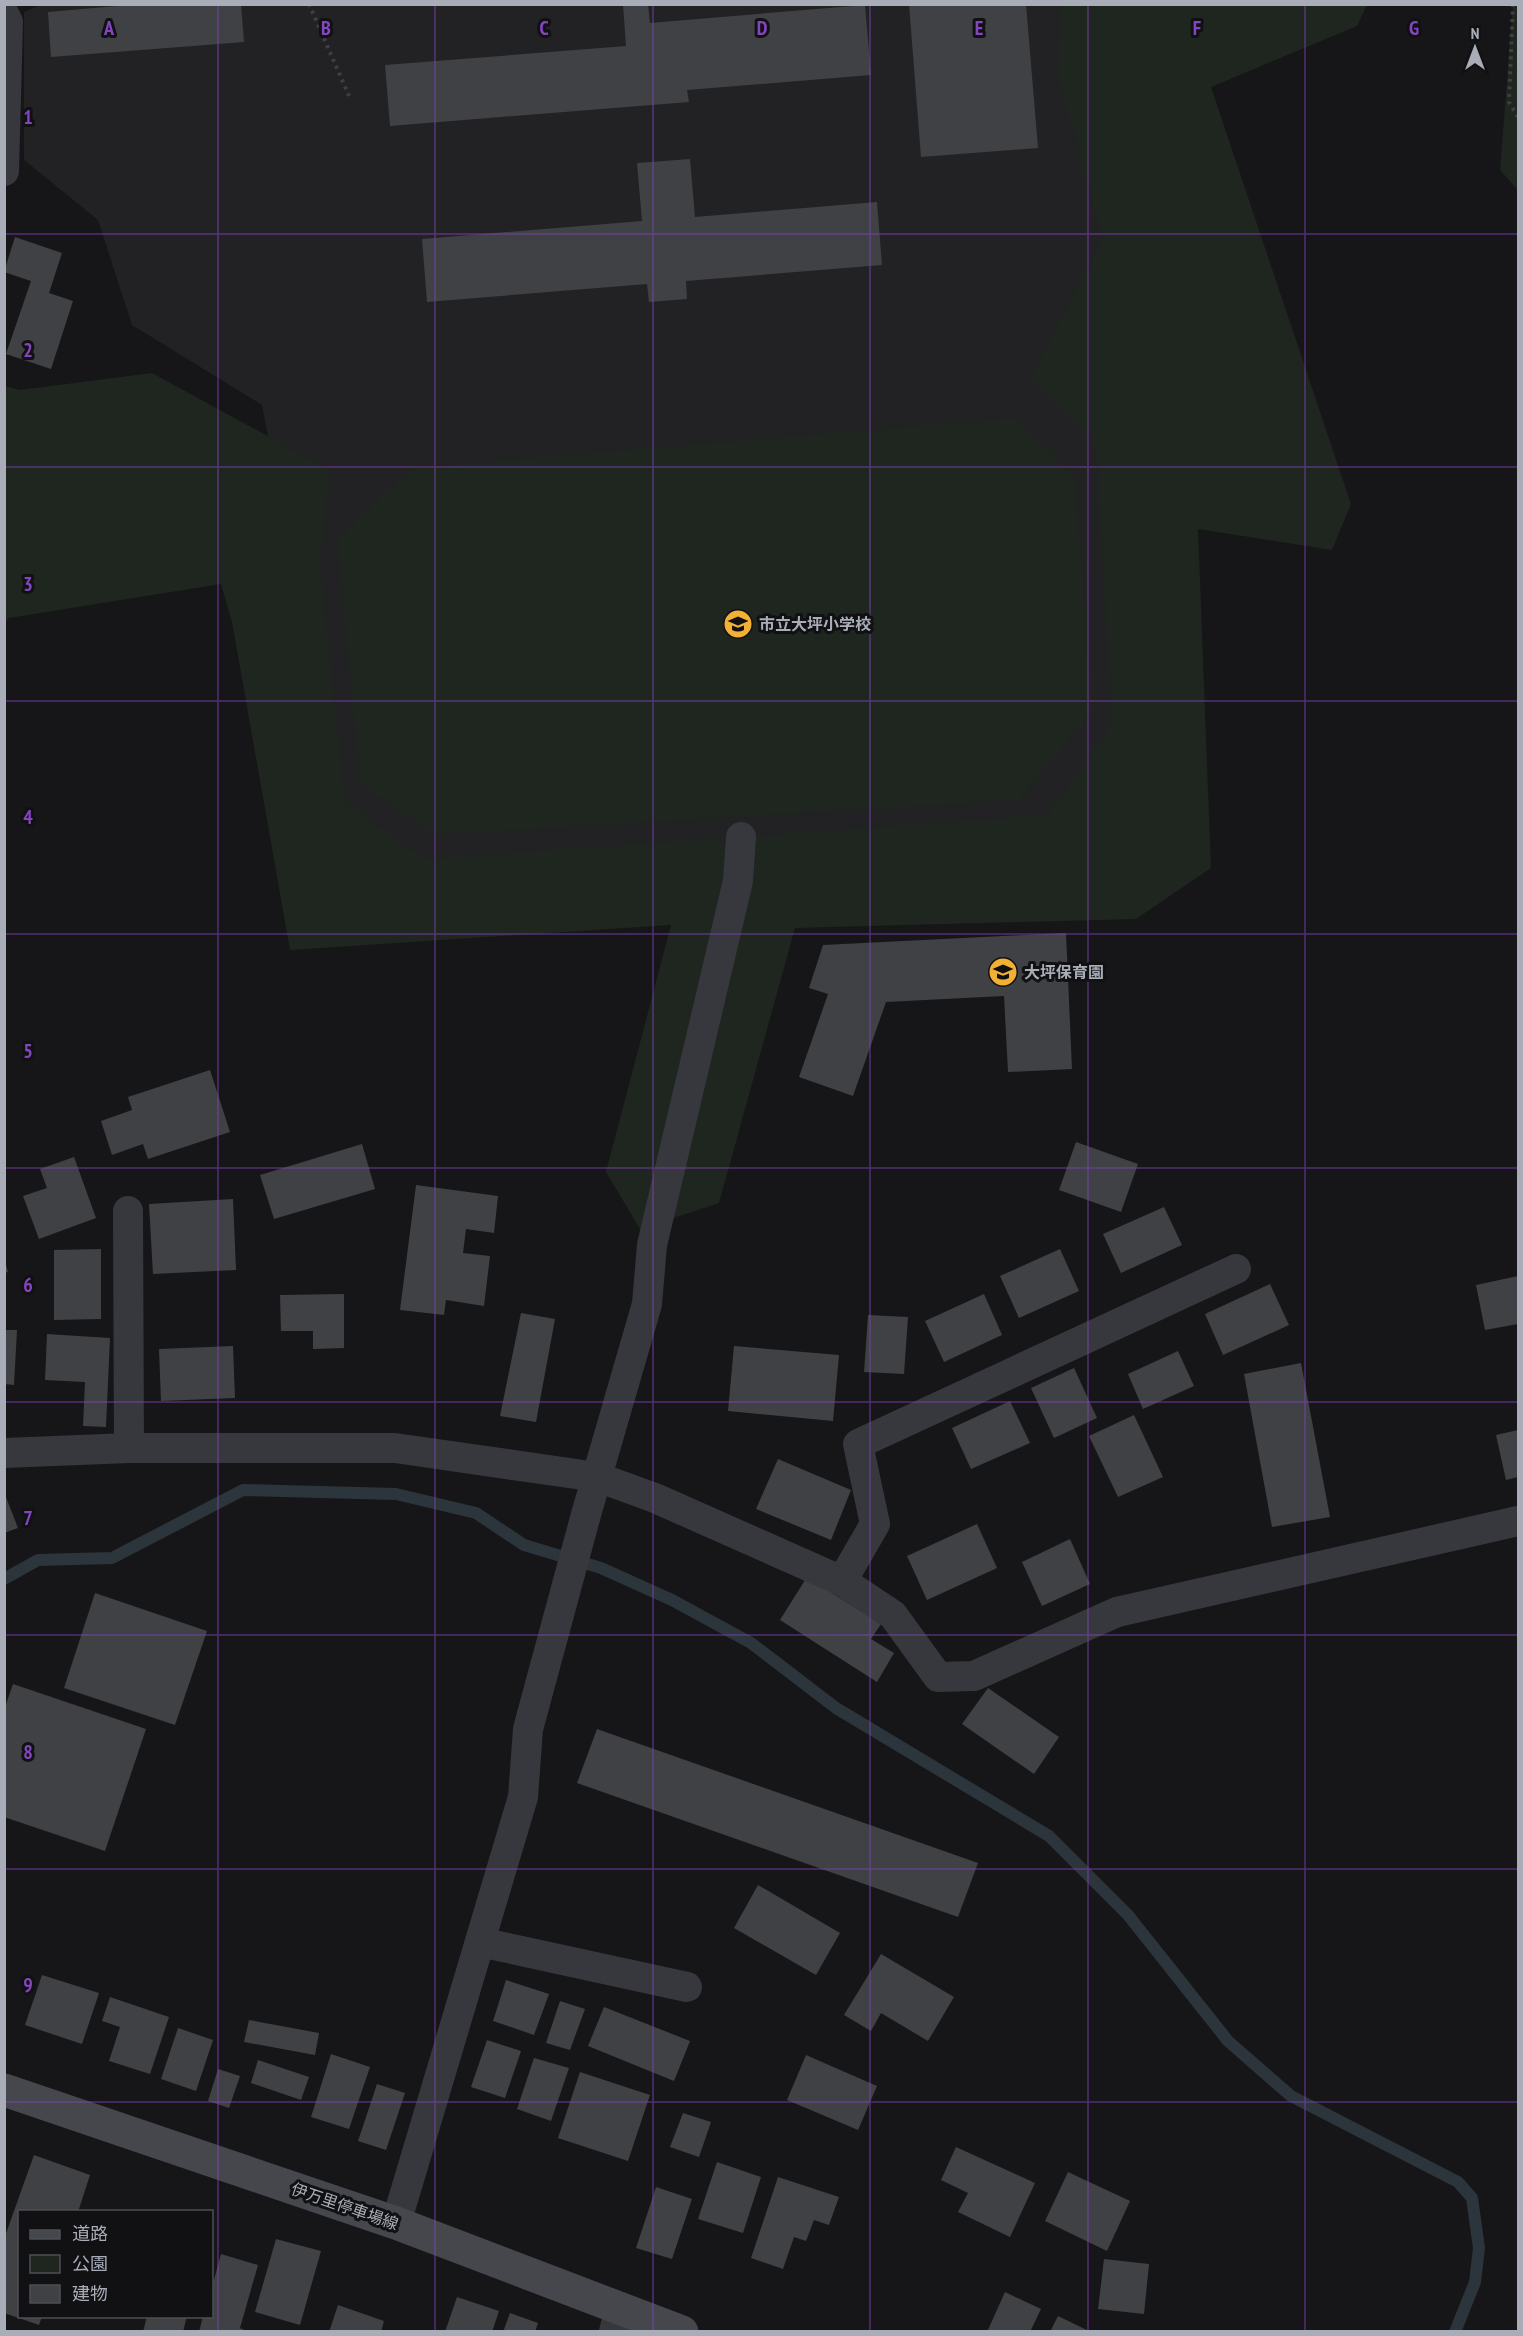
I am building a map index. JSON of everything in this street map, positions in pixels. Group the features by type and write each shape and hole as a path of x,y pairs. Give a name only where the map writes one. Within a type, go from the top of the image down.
{"main road":[{"name":"伊万里停車場線","path":"4,2090 396,2223 617,2320 682,2331"}],"street":[{"path":"4,14 8,22 4,171"},
{"path":"396,2223 524,1797 528,1730 587,1511 647,1304 652,1245 738,881 741,837"},
{"path":"128,1211 129,1448"},
{"path":"842,1581 875,1524 858,1444 1236,1269"},
{"path":"4,1453 129,1448 395,1448 597,1477 655,1498 842,1581 893,1616 938,1677 974,1676 1117,1612 1518,1521"},
{"path":"480,1942 687,1987"}],"path":[{"path":"309,4 349,96"},
{"path":"1513,4 1509,102 1518,117"}],"shaded area":[{"name":"市立大坪小学校","path":"43,4 1109,5 1184,847 411,894 345,843 262,405 132,325 98,220 24,160 24,12"}],"green space":[{"path":"1060,5 1367,5 1357,26 1211,87 1351,504 1332,550 1198,529 1211,868 1136,919 795,928 719,1203 640,1229 606,1172 671,925 290,950 232,622 221,584 9,618 5,622 5,386 20,390 152,373 330,470 320,565 345,802 424,859 1048,815 1112,724 1096,446 1030,380 1103,239 1058,77"},
{"path":"1513,5 1518,5 1518,190 1500,170"},
{"path":"1015,418 1074,474 1093,711 1019,800 433,835 360,783 337,540 412,468"}],"building":[{"path":"140,4 241,4 244,42 51,57 48,12"},
{"path":"623,4 648,4 650,23 865,5 871,75 687,90 689,102 390,126 385,65 626,46"},
{"path":"909,4 1026,4 1038,148 921,157"},
{"path":"690,159 695,217 877,202 882,265 686,281 687,299 649,302 647,284 427,302 422,239 642,221 637,163"},
{"path":"15,237 62,253 49,293 73,301 51,369 6,354 31,281 4,272"},
{"path":"1066,933 1072,1069 1008,1072 1004,996 886,1002 853,1096 799,1077 828,994 809,988 823,945"},
{"path":"210,1070 230,1132 148,1159 143,1144 112,1155 101,1121 132,1110 128,1097"},
{"path":"1076,1142 1138,1164 1121,1212 1059,1190"},
{"path":"362,1144 375,1189 274,1219 260,1175"},
{"path":"74,1157 96,1218 39,1239 23,1196 47,1188 40,1169"},
{"path":"416,1185 498,1196 494,1233 466,1229 463,1253 490,1256 484,1306 446,1300 444,1315 400,1310"},
{"path":"233,1199 236,1270 153,1274 149,1204"},
{"path":"1164,1207 1182,1245 1121,1273 1103,1234"},
{"path":"101,1249 101,1319 54,1320 54,1250"},
{"path":"1060,1249 1079,1291 1019,1318 1000,1276"},
{"path":"4,1258 8,1272 4,1273"},
{"path":"1518,1276 1518,1324 1485,1330 1476,1285"},
{"path":"1270,1284 1289,1325 1223,1355 1205,1314"},
{"path":"344,1294 344,1348 313,1349 313,1331 281,1331 280,1295"},
{"path":"984,1294 1002,1335 944,1362 925,1321"},
{"path":"521,1313 555,1319 536,1422 500,1416"},
{"path":"868,1315 908,1317 904,1374 864,1372"},
{"path":"4,1330 17,1330 14,1385 4,1384"},
{"path":"47,1334 110,1338 106,1427 83,1426 85,1382 45,1380"},
{"path":"233,1346 235,1398 161,1401 159,1349"},
{"path":"734,1346 839,1355 833,1421 728,1411"},
{"path":"1178,1351 1194,1386 1143,1409 1128,1374"},
{"path":"1301,1363 1330,1517 1272,1527 1244,1374"},
{"path":"1074,1368 1097,1418 1054,1438 1031,1388"},
{"path":"1010,1401 1030,1443 971,1469 952,1428"},
{"path":"1134,1415 1163,1477 1118,1497 1089,1436"},
{"path":"1518,1430 1518,1477 1506,1480 1496,1435"},
{"path":"778,1459 851,1490 831,1540 756,1509"},
{"path":"4,1492 18,1528 4,1533"},
{"path":"977,1524 997,1568 927,1600 907,1556"},
{"path":"1070,1539 1090,1584 1042,1606 1022,1562"},
{"path":"807,1577 881,1624 871,1639 894,1653 877,1682 780,1620"},
{"path":"95,1593 207,1631 175,1725 64,1688"},
{"path":"13,1684 146,1729 105,1851 4,1817 4,1710"},
{"path":"988,1688 1059,1737 1034,1774 962,1724"},
{"path":"597,1729 978,1863 958,1917 577,1783"},
{"path":"758,1885 840,1933 816,1975 734,1928"},
{"path":"881,1954 954,1997 928,2041 881,2013 871,2031 844,2015"},
{"path":"42,1975 99,1993 82,2044 25,2025"},
{"path":"506,1980 549,1994 534,2035 493,2021"},
{"path":"110,1997 169,2017 150,2074 109,2061 120,2027 102,2021"},
{"path":"560,2001 585,2009 570,2050 546,2043"},
{"path":"604,2007 690,2041 674,2081 588,2046"},
{"path":"249,2020 319,2033 315,2055 244,2042"},
{"path":"178,2028 213,2040 196,2091 161,2079"},
{"path":"487,2040 521,2051 505,2098 471,2087"},
{"path":"331,2054 370,2067 349,2129 311,2117"},
{"path":"806,2055 877,2086 858,2130 787,2100"},
{"path":"534,2058 569,2068 551,2121 517,2109"},
{"path":"258,2060 309,2077 301,2100 251,2083"},
{"path":"218,2069 240,2076 229,2108 208,2101"},
{"path":"580,2072 650,2095 628,2161 558,2138"},
{"path":"377,2084 405,2093 386,2150 358,2141"},
{"path":"683,2113 711,2122 699,2157 670,2147"},
{"path":"956,2147 1035,2183 1010,2237 958,2212 968,2193 941,2180"},
{"path":"34,2155 90,2175 79,2210 18,2210 18,2318 4,2313 4,2239"},
{"path":"717,2162 761,2177 743,2233 698,2219"},
{"path":"1068,2172 1130,2201 1107,2251 1045,2221"},
{"path":"778,2177 839,2197 829,2225 814,2220 806,2241 794,2237 783,2269 751,2258"},
{"path":"656,2187 692,2199 672,2259 636,2248"},
{"path":"276,2239 321,2251 300,2325 255,2312"},
{"path":"221,2254 258,2265 240,2328 248,2332 199,2332 202,2318 213,2318 213,2283"},
{"path":"1104,2259 1149,2264 1144,2314 1098,2309"},
{"path":"1005,2292 1041,2309 1030,2332 987,2332"},
{"path":"457,2297 499,2311 492,2332 445,2332"},
{"path":"338,2305 384,2321 381,2332 329,2332"},
{"path":"510,2313 538,2323 535,2332 503,2332"},
{"path":"1058,2316 1091,2332 1050,2332"},
{"path":"19,2318 41,2318 39,2325"},
{"path":"146,2318 186,2318 183,2332 143,2332"}],"waterway":[{"path":"4,1579 38,1560 112,1558 243,1490 396,1494 476,1513 524,1545 601,1568 672,1600 751,1643 836,1708 1049,1836 1128,1915 1228,2041 1291,2096 1458,2182 1472,2198 1479,2248 1475,2282 1455,2332"}],"place":[{"name":"市立大坪小学校","path":"738,624"},
{"name":"大坪保育園","path":"1003,972"}]}
